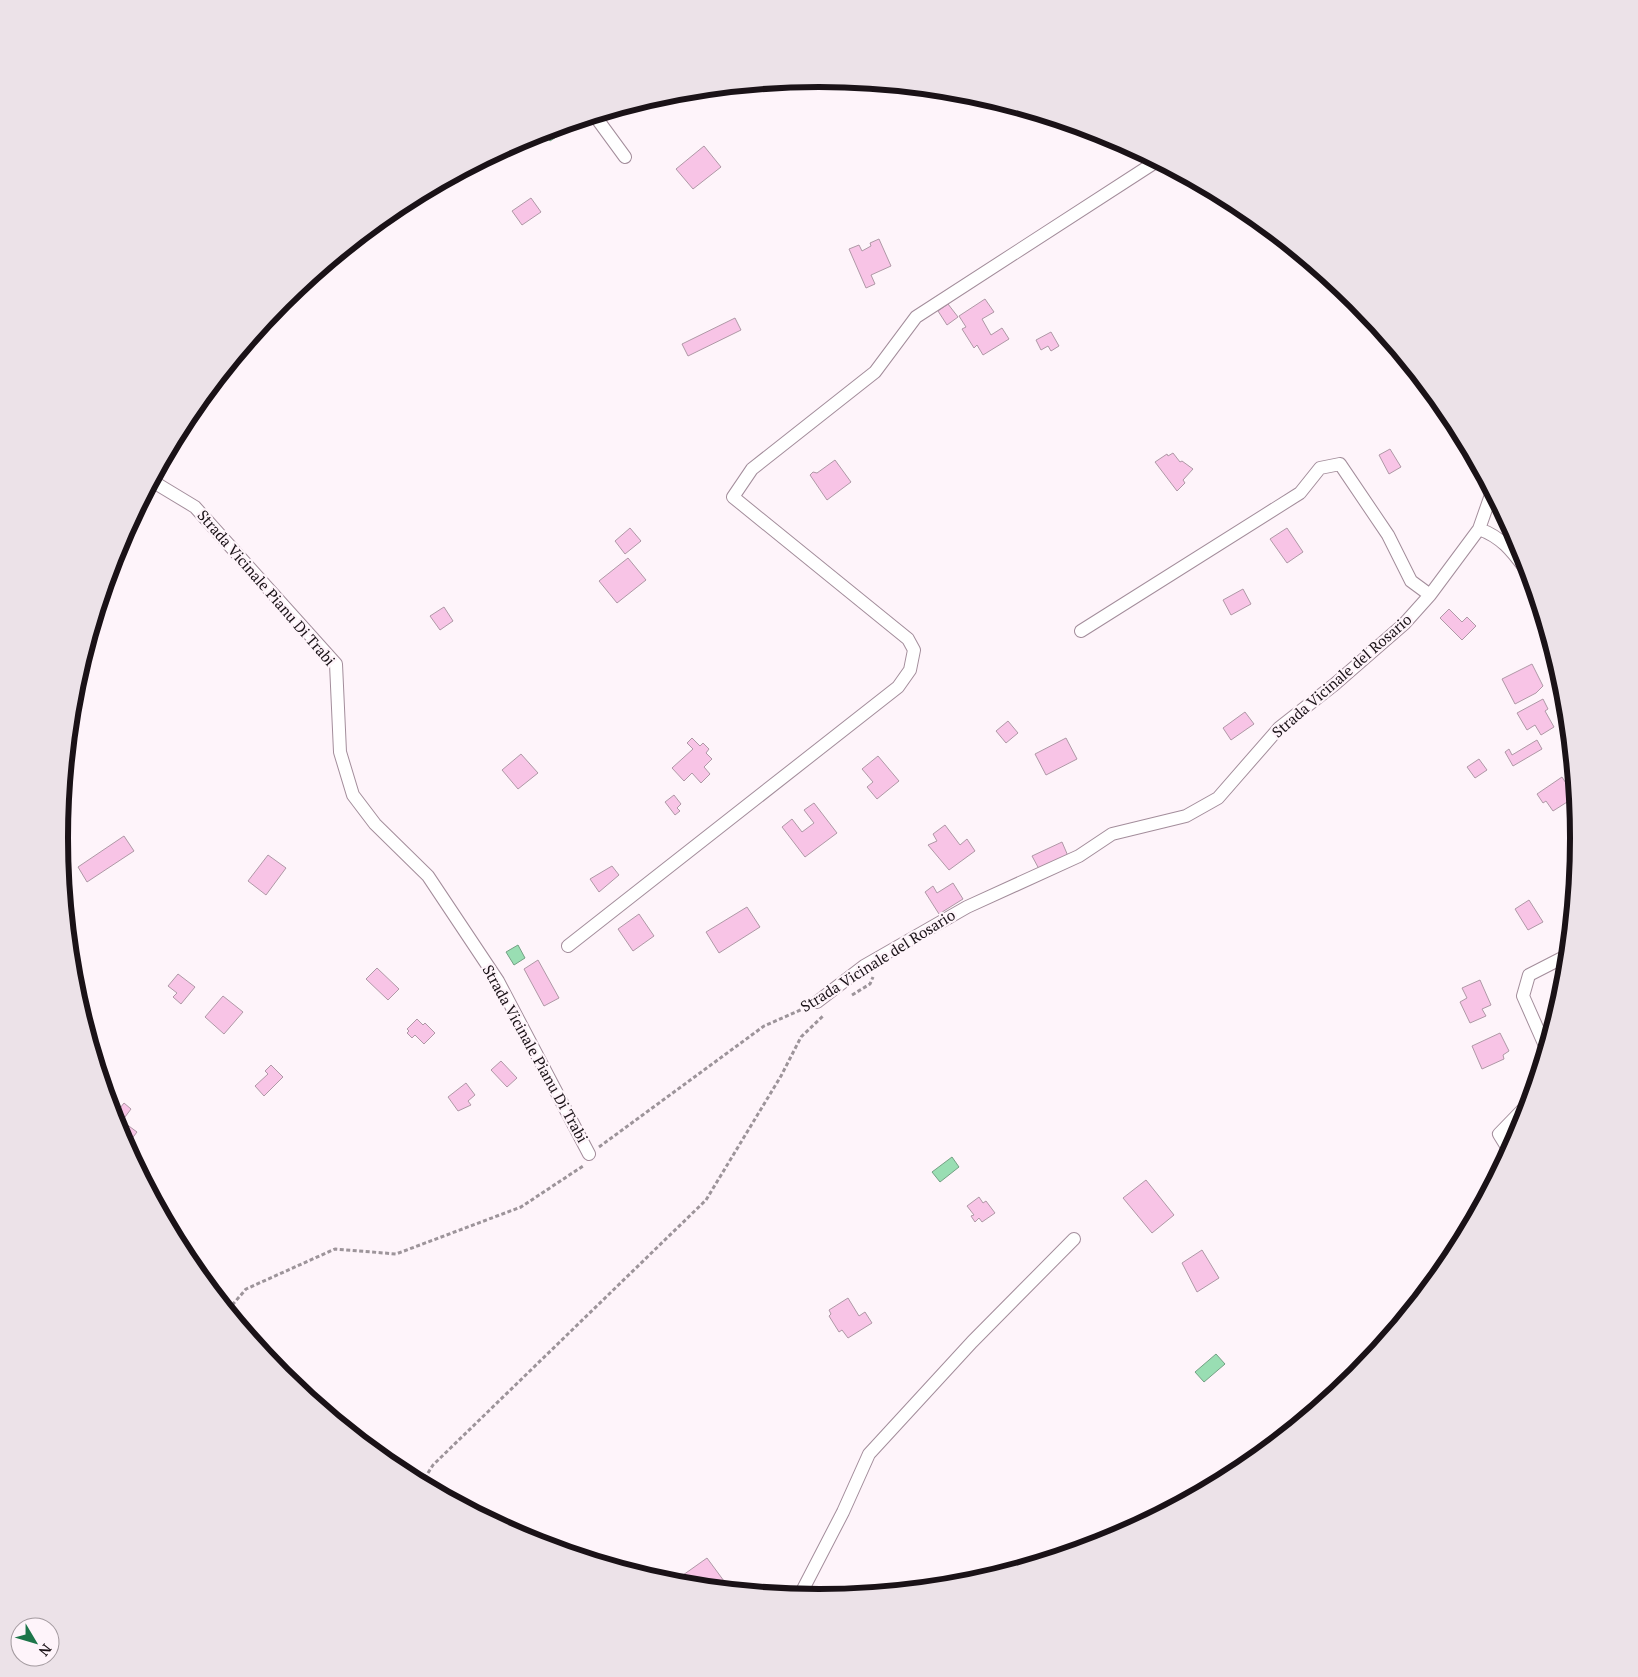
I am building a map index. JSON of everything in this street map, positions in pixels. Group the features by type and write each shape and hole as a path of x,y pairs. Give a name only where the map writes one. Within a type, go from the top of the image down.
{"street":[{"path":"598,121 625,157"},
{"path":"568,946 898,687 910,670 914,650 908,639 733,497 752,469 876,372 916,317 1151,165"},
{"path":"1081,631 1300,493 1320,468 1340,464 1388,535 1411,581 1430,595"},
{"name":"Strada Vicinale Pianu Di Trabi","path":"157,484 195,507 336,664 340,752 354,795 376,824 428,876 498,981 589,1154"},
{"name":"Strada Vicinale del Rosario","path":"816,1002 864,966 968,907 1079,856 1112,834 1186,816 1218,798 1279,728 1404,624 1430,595 1479,529 1489,499"},
{"path":"1479,529 1495,535 1514,553"},
{"path":"1543,1041 1523,996 1529,974 1560,959"},
{"path":"1505,1144 1498,1134 1518,1114"},
{"path":"803,1589 843,1512 869,1454 972,1342 1074,1239"}],"path":[{"path":"846,998 870,984 880,958"},
{"name":"Strada Vicinale del Rosario","path":"231,1306 246,1289 335,1249 396,1254 521,1207 585,1165 589,1154 628,1128 764,1026 816,1002"},
{"path":"425,1478 433,1464 706,1200 782,1076 801,1037 825,1013"}],"shaded area":[{"path":"565,131 550,141 548,138"},
{"path":"518,945 525,958 514,965 506,952"},
{"path":"952,1157 959,1167 940,1182 932,1172"},
{"path":"1216,1354 1225,1364 1204,1382 1195,1372"}],"building":[{"path":"704,146 721,167 693,189 676,169"},
{"path":"531,198 541,212 522,225 512,211"},
{"path":"879,239 891,266 871,275 875,284 866,288 849,249 859,245 862,251 871,246 870,243"},
{"path":"985,299 994,312 982,319 991,335 1002,328 1009,339 983,355 977,345 974,348 962,329 966,327 959,316"},
{"path":"948,304 958,317 947,325 938,311"},
{"path":"735,318 741,330 688,356 682,344"},
{"path":"1051,332 1059,346 1051,351 1048,346 1041,350 1036,340"},
{"path":"1390,449 1401,467 1389,474 1379,455"},
{"path":"1173,453 1180,462 1182,461 1193,469 1183,480 1185,483 1177,491 1155,462 1167,454 1168,456"},
{"path":"835,460 851,482 827,500 810,475 813,472 817,473"},
{"path":"630,528 641,541 625,554 615,541"},
{"path":"1287,528 1303,552 1287,563 1270,539"},
{"path":"628,558 646,580 617,603 599,581"},
{"path":"1243,589 1251,604 1231,615 1223,600"},
{"path":"444,607 453,621 440,630 430,616"},
{"path":"1449,609 1462,622 1467,617 1476,626 1462,640 1440,618"},
{"path":"1532,664 1543,686 1536,693 1515,704 1502,679"},
{"path":"1543,699 1548,709 1545,711 1554,727 1541,735 1535,725 1527,730 1517,713"},
{"path":"1245,712 1254,724 1231,740 1223,728"},
{"path":"1008,721 1018,733 1006,743 996,731"},
{"path":"692,738 700,746 703,743 709,749 706,753 712,759 704,767 710,774 701,783 692,773 684,781 672,768 693,749 687,743"},
{"path":"1066,738 1077,759 1046,775 1035,754"},
{"path":"1537,740 1542,749 1513,766 1505,752 1509,749 1512,755"},
{"path":"521,754 538,773 518,789 502,770"},
{"path":"878,756 899,781 877,799 867,787 873,782 862,769"},
{"path":"1479,759 1487,770 1475,778 1467,767"},
{"path":"1562,777 1569,788 1569,801 1553,811 1546,801 1543,803 1537,794"},
{"path":"674,795 681,804 677,808 680,811 675,815 665,802"},
{"path":"814,803 837,833 805,857 782,827 792,819 802,832 814,823 804,810"},
{"path":"945,825 960,845 967,839 975,851 949,870 928,845 937,841 933,834"},
{"path":"124,836 134,851 87,882 78,867"},
{"path":"1062,842 1068,856 1039,869 1032,856"},
{"path":"268,855 286,868 266,895 248,881"},
{"path":"612,866 619,875 599,892 590,879"},
{"path":"953,883 963,899 939,914 925,892 933,886 937,893"},
{"path":"1529,900 1543,922 1528,930 1515,909"},
{"path":"747,907 760,927 719,953 706,932"},
{"path":"639,914 654,936 633,951 618,929"},
{"path":"538,960 559,998 544,1006 524,969"},
{"path":"377,968 399,989 388,1000 366,979"},
{"path":"178,974 195,987 181,1004 173,997 177,993 168,986"},
{"path":"1480,980 1491,1005 1482,1009 1486,1016 1470,1023 1460,1002 1467,998 1462,988"},
{"path":"223,996 243,1012 224,1034 205,1017"},
{"path":"417,1019 423,1025 425,1023 435,1033 424,1044 415,1035 412,1038 407,1033 409,1031 407,1029"},
{"path":"1500,1033 1509,1051 1503,1055 1504,1059 1482,1069 1472,1046"},
{"path":"501,1061 517,1078 507,1087 491,1070"},
{"path":"271,1065 283,1077 264,1096 255,1086 268,1074 265,1071"},
{"path":"466,1083 475,1095 468,1101 471,1105 458,1111 448,1097"},
{"path":"124,1103 131,1109 123,1120 119,1110"},
{"path":"123,1122 137,1132 131,1140"},
{"path":"1146,1180 1174,1215 1152,1233 1123,1198"},
{"path":"979,1197 983,1203 986,1201 995,1213 982,1222 979,1218 975,1222 971,1216 974,1215 967,1206"},
{"path":"1202,1250 1219,1278 1197,1292 1182,1263"},
{"path":"848,1298 859,1316 865,1312 872,1323 848,1338 842,1330 839,1332 829,1316 831,1314 829,1310"},
{"path":"707,1558 724,1581 720,1584 680,1577"}]}
